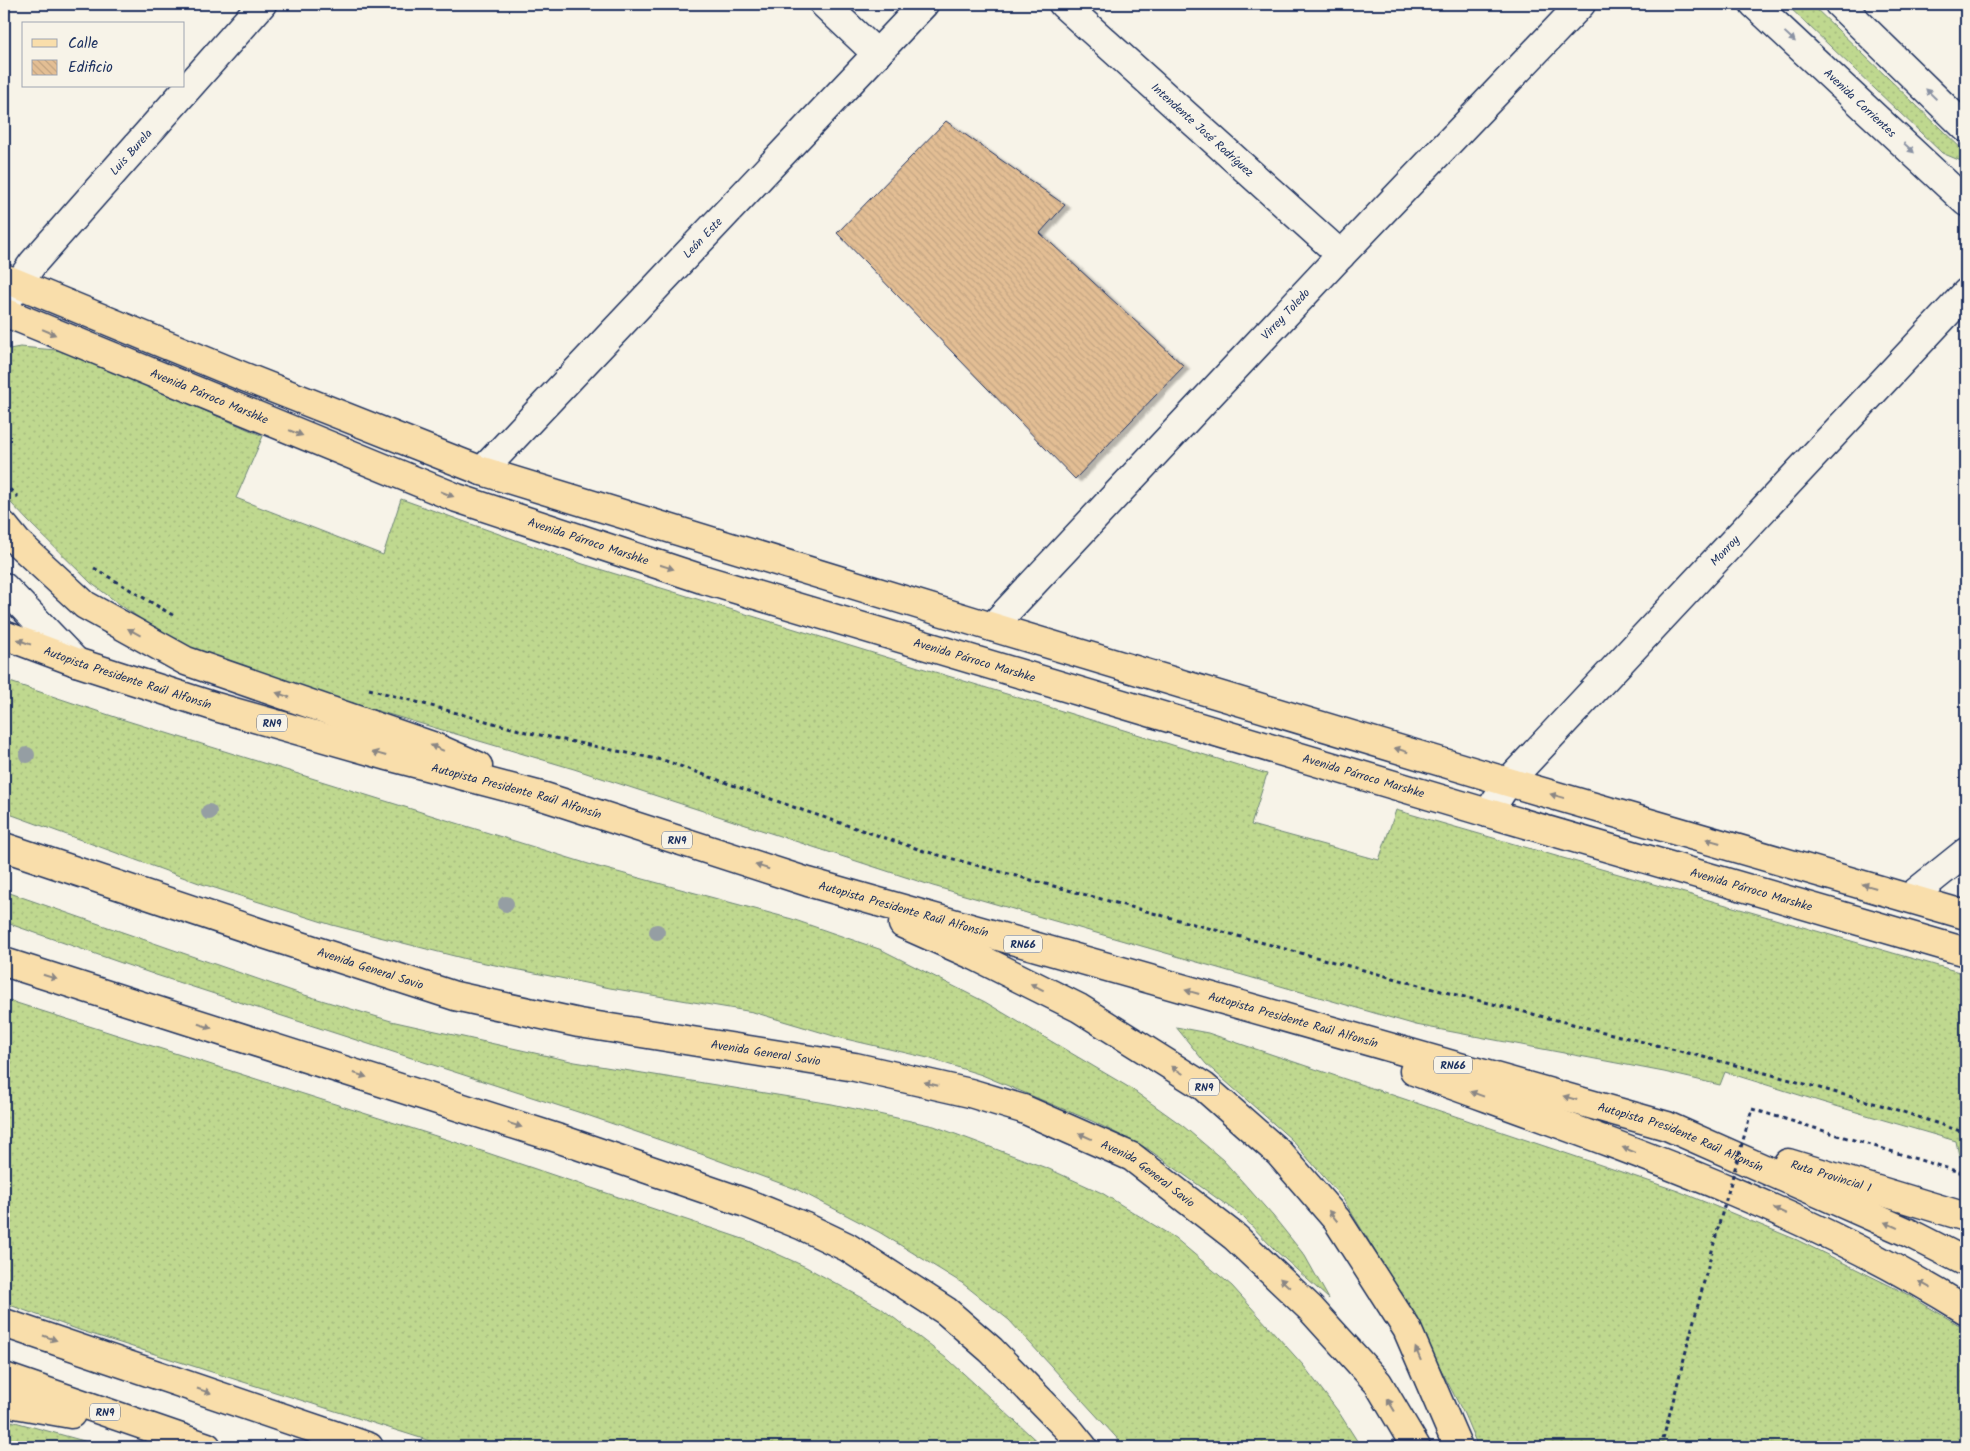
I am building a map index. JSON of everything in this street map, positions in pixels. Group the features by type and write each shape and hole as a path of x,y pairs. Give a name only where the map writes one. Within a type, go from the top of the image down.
{"main road":[{"path":"9,289 233,373 482,471 1508,782 1910,897 1966,915"},
{"name":"Avenida Párroco Marshke","path":"4,312 457,498 702,579 1488,813 1966,952"},
{"path":"4,526 17,542 85,605 186,661 432,746 545,797"},
{"name":"Autopista Presidente Raúl Alfonsín","path":"4,635 76,662 235,712 388,756 545,797 808,882 1667,1126 1882,1221 1966,1262"},
{"name":"Avenida General Savio","path":"4,847 455,996 579,1023 855,1067 970,1093 1023,1109 1132,1157 1235,1237 1310,1308 1378,1383 1416,1447"},
{"name":"RN9","path":"808,882 975,956 1079,1008 1203,1086 1280,1153 1337,1220 1407,1329 1458,1447"},
{"path":"4,962 623,1160 746,1202 803,1226 847,1247 946,1311 991,1350 1070,1431 1083,1447"},
{"path":"1238,1005 1594,1136 1755,1200 1814,1226 1876,1258 1966,1310"},
{"name":"Ruta Provincial 1","path":"1667,1126 1966,1217"},
{"path":"4,1323 369,1447"},
{"name":"RN9","path":"4,1377 207,1447"},
{"path":"4,1402 154,1429"}],"street":[{"name":"Luis Burela","path":"9,289 262,4"},
{"path":"824,4 877,54"},
{"name":"León Este","path":"482,471 924,4"},
{"name":"Intendente José Rodríguez","path":"1063,4 1341,255"},
{"name":"Virrey Toledo","path":"992,627 1341,255 1581,4"},
{"name":"Avenida Corrientes","path":"1754,4 1966,202"},
{"path":"1839,4 1966,128"},
{"name":"Monroy","path":"1488,813 1508,782 1966,293"},
{"path":"4,587 76,662"},
{"path":"1910,897 1966,852"}],"path":[{"path":"4,484 24,504"},
{"path":"88,564 178,618"},
{"path":"360,686 530,733 666,761 796,808 924,851 1441,991 1747,1068 1888,1107 1966,1133"},
{"path":"1661,1447 1719,1224 1752,1109 1966,1174"}],"green space":[{"path":"1786,4 1811,4 1966,153 1966,163 1942,153"},
{"path":"20,347 68,351 263,436 236,498 383,555 401,499 583,564 1267,774 1251,825 1379,860 1396,810 1966,974 1966,1158 1959,1156 1956,1141 1725,1072 1720,1085 1664,1072 1416,1025 933,886 574,769 263,677 180,645 91,583 29,522 11,503 4,492 4,350"},
{"path":"4,680 118,718 595,866 792,919 882,950 985,1002 1130,1088 1183,1126 1223,1160 1273,1216 1305,1256 1329,1299 1275,1250 1242,1216 1148,1149 1092,1121 982,1075 928,1058 837,1037 753,1012 610,988 470,960 332,925 199,883 4,812"},
{"path":"4,891 298,993 391,1021 575,1062 832,1104 934,1126 1049,1169 1102,1193 1175,1238 1232,1286 1303,1365 1338,1411 1361,1447 1125,1447 1009,1320 962,1283 879,1232 796,1189 581,1113 156,975 4,922"},
{"path":"4,999 461,1144 749,1241 806,1267 881,1308 950,1361 1043,1447 449,1447 82,1331 4,1303"},
{"path":"1176,1027 1208,1033 1678,1191 1797,1240 1903,1292 1966,1329 1966,1447 1478,1447 1464,1414 1405,1300 1343,1199 1291,1139 1206,1064"},
{"path":"4,1419 106,1447 4,1447"}],"building":[{"path":"946,121 1065,205 1040,233 1184,366 1075,479 837,233"}]}
